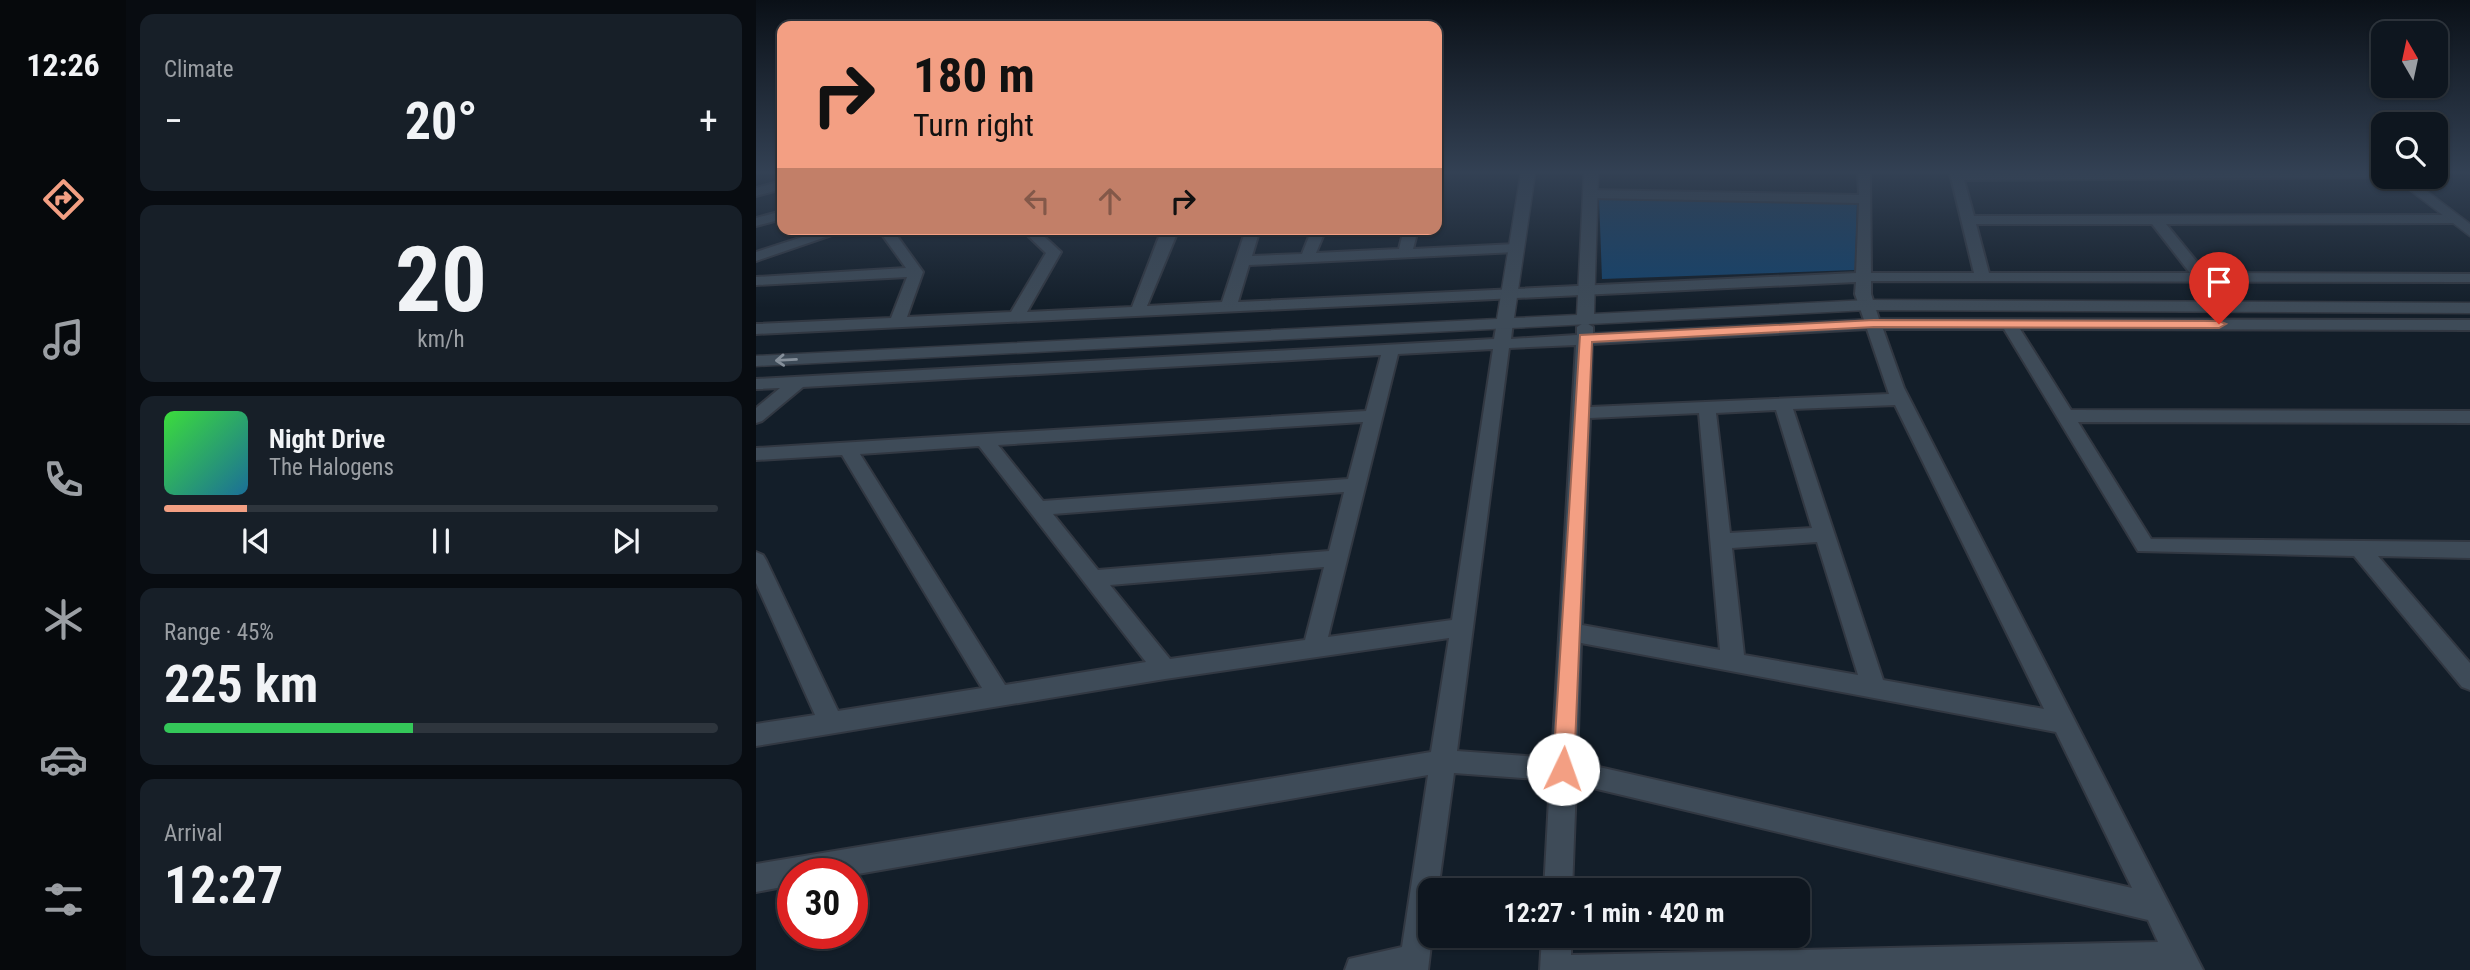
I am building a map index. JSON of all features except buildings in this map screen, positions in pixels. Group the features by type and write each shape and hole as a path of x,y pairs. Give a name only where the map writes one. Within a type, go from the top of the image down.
{"street":[{"path":"1360,970 1414,965 1521,218"},
{"path":"1559,878 1589,218"},
{"path":"1556,948 1555,970 2184,963 1900,399 1867,300 1866,218"},
{"path":"1983,278 1966,220 2333,218"},
{"path":"2156,220 2202,278"},
{"path":"756,257 824,235"},
{"path":"889,235 916,272"},
{"path":"1017,316 1054,252 1035,235"},
{"path":"1137,312 1169,235"},
{"path":"1228,307 1251,235"},
{"path":"1307,258 1317,235"},
{"path":"1405,253 1410,235"},
{"path":"1243,261 1516,248"},
{"path":"756,281 916,272"},
{"path":"897,322 916,272"},
{"path":"1867,300 1983,278 2470,278"},
{"path":"756,384 1391,350 1505,318 1587,290 1867,300 2470,308"},
{"path":"756,329 1228,307 1585,322 1867,300 2470,295"},
{"path":"1867,300 2008,323 2470,325"},
{"path":"756,347 1505,318"},
{"path":"756,361 1505,318"},
{"path":"2008,323 2145,546 2470,550"},
{"path":"1314,647 1391,350"},
{"path":"756,417 798,382"},
{"path":"1581,413 1900,399"},
{"path":"1783,404 1874,688"},
{"path":"1707,408 1733,662"},
{"path":"756,454 1374,416"},
{"path":"2065,416 2470,416"},
{"path":"984,440 1165,669"},
{"path":"848,449 999,696"},
{"path":"1038,508 1356,485"},
{"path":"1720,541 1825,534"},
{"path":"2360,549 2470,680"},
{"path":"1093,578 1337,558"},
{"path":"756,560 831,723"},
{"path":"756,735 1165,669 1462,627"},
{"path":"1570,632 2062,723"},
{"path":"756,878 1444,761 1563,769 2156,908"}],"shaded area":[{"path":"1600,218 1857,218 1855,270 1602,279"}],"route":[{"path":"1563,769 1585,338 1874,324 2219,324"}]}
